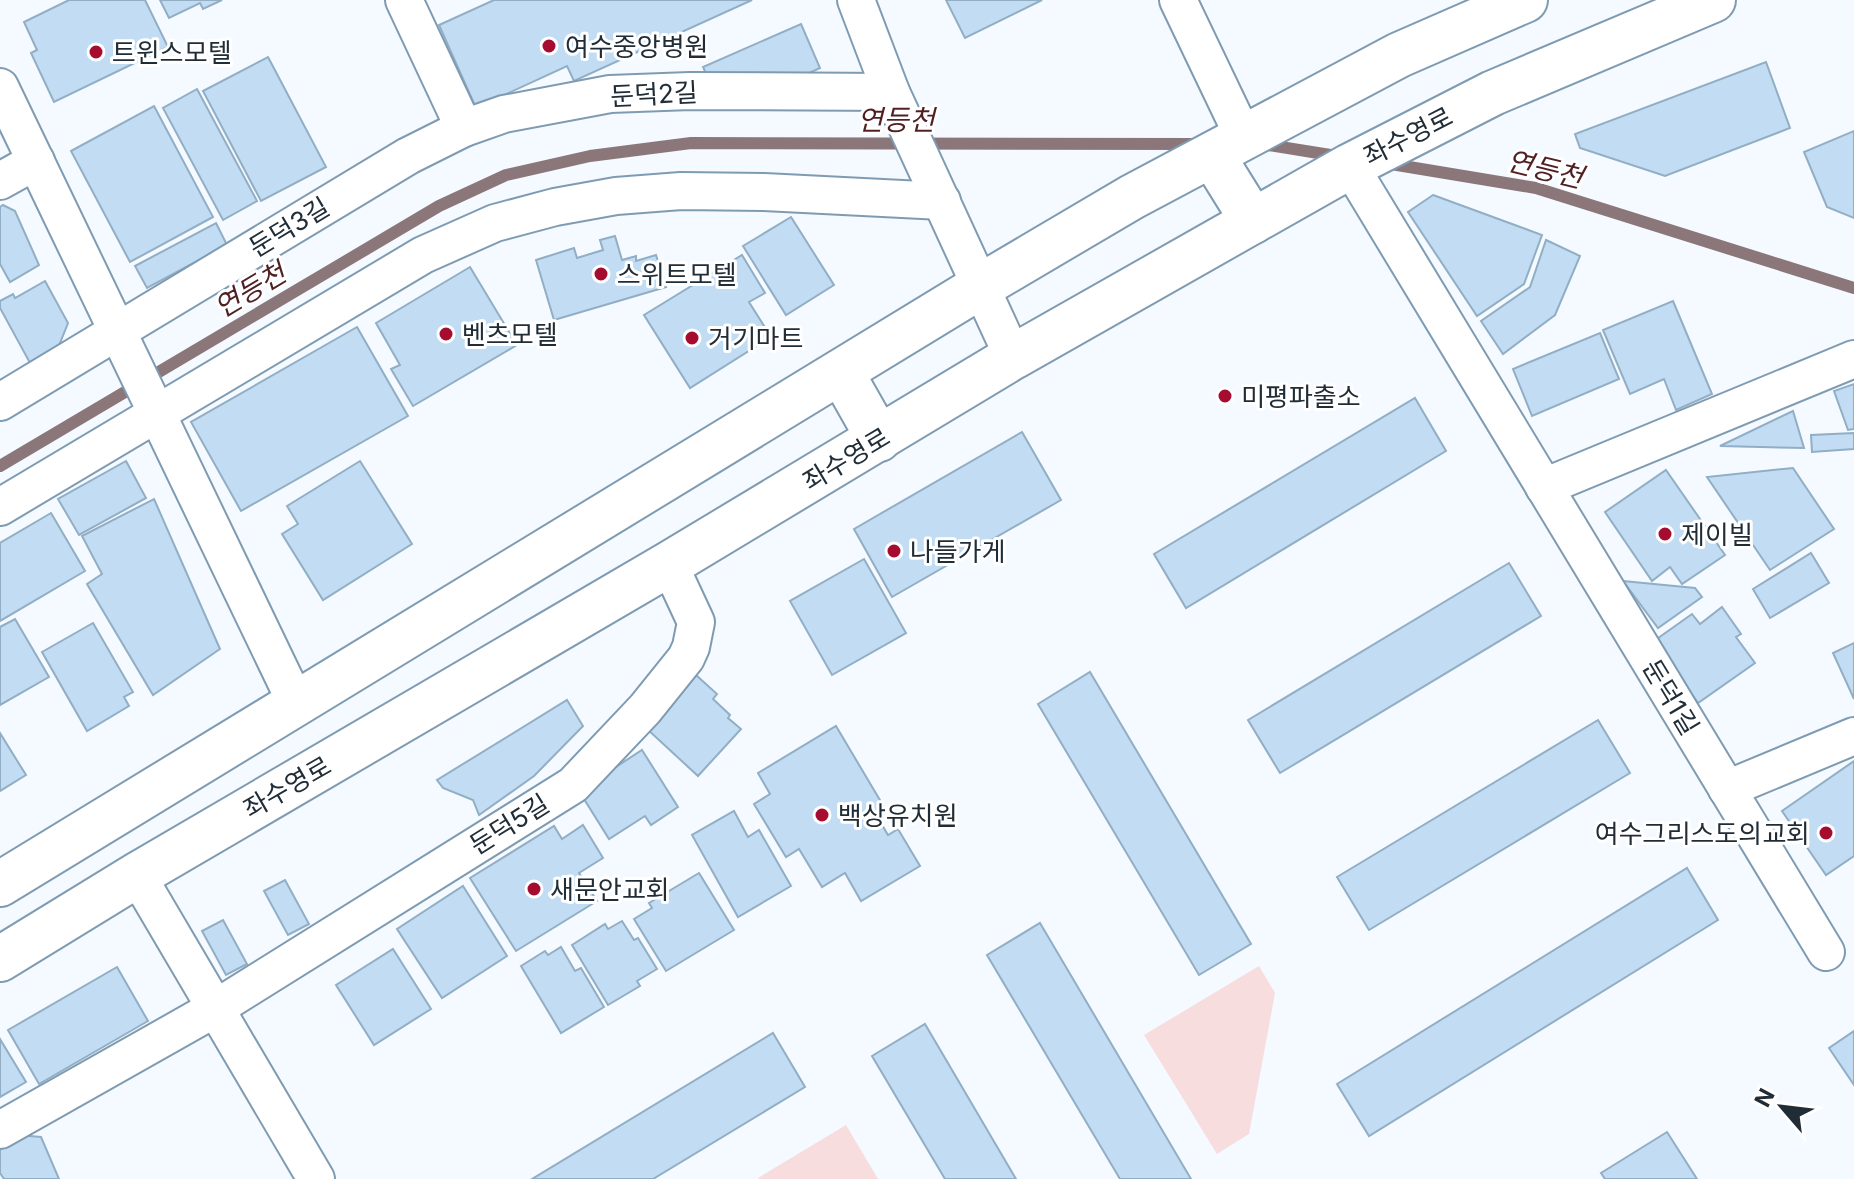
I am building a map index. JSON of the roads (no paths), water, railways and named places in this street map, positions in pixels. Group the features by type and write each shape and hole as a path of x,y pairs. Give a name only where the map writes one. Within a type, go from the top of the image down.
{"main road":[{"path":"0,884 1132,197 1399,55 1525,0"},
{"name":"좌수영로","path":"0,959 1013,357 1350,166 1663,10 1713,0"},
{"path":"1228,147 1253,221"},
{"path":"841,372 879,439"}],"street":[{"path":"404,0 464,128"},
{"path":"856,0 891,92 1013,357"},
{"path":"1178,0 1228,147"},
{"path":"0,87 297,705"},
{"name":"둔덕2길","path":"464,128 504,114 610,94 891,92"},
{"name":"둔덕3길","path":"0,402 408,156 464,128"},
{"path":"0,181 36,161"},
{"name":"둔덕1길","path":"1350,166 1826,952"},
{"path":"0,507 423,255 495,223 555,207 616,196 681,191 942,201"},
{"path":"1544,487 1854,359"},
{"name":"둔덕5길","path":"0,1130 216,1008 573,785 645,709 691,647 696,622 669,564"},
{"path":"1727,789 1854,736"},
{"path":"137,875 316,1179"}],"waterway":[{"name":"연등천","path":"0,466 439,206 506,175 590,156 691,143 1200,144"},
{"name":"연등천","path":"1262,144 1343,157"},
{"name":"연등천","path":"1385,163 1536,188 1854,288"}],"place":[{"name":"여수중앙병원","path":"549,46"},
{"name":"트윈스모텔","path":"96,52"},
{"name":"스위트모텔","path":"601,274"},
{"name":"벤츠모텔","path":"446,334"},
{"name":"거기마트","path":"692,338"},
{"name":"미평파출소","path":"1225,396"},
{"name":"제이빌","path":"1665,534"},
{"name":"나들가게","path":"894,551"},
{"name":"백상유치원","path":"822,815"},
{"name":"여수그리스도의교회","path":"1826,833"},
{"name":"새문안교회","path":"534,889"}]}
